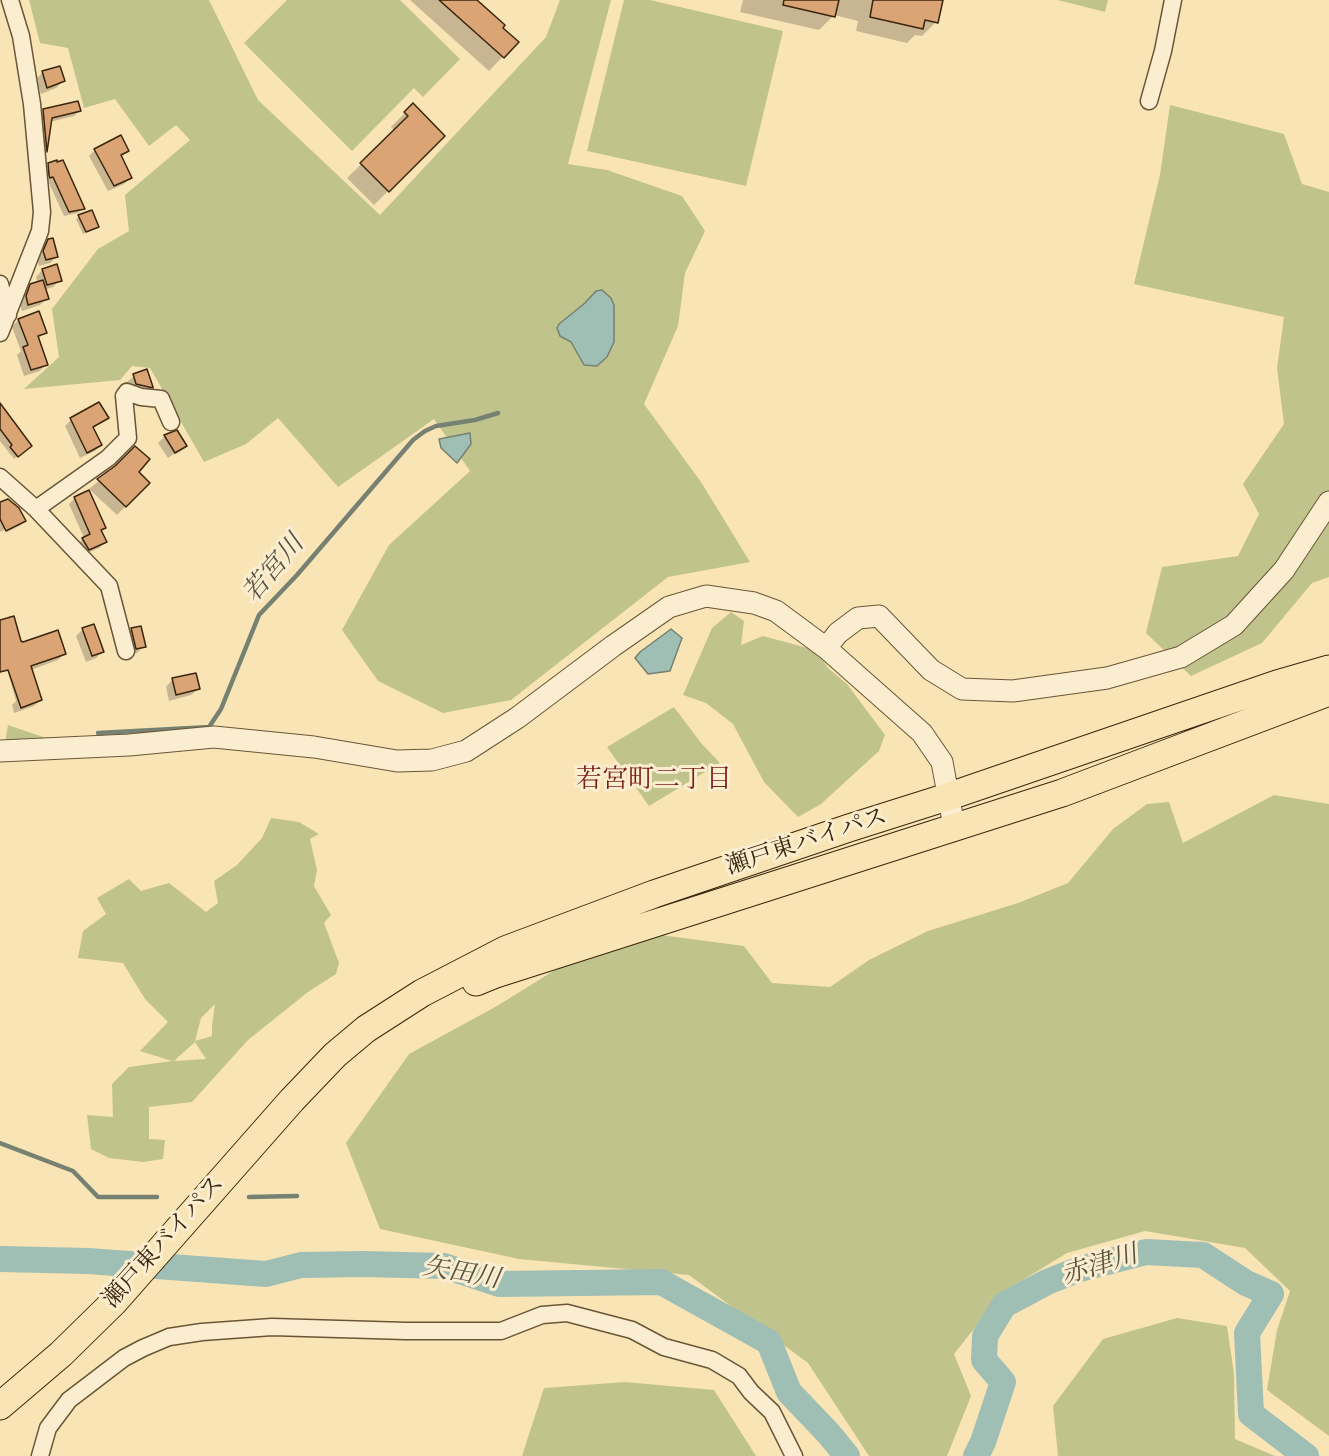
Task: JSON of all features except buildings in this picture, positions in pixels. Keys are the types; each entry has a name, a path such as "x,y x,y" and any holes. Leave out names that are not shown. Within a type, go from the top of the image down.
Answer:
{"highway":[{"name":"瀬戸東バイパス","path":"2,1402 61,1354 114,1302 334,1055 366,1029 422,993 505,950 654,894 1277,684 1329,669"},
{"name":"瀬戸東バイパス","path":"315,1077 423,1007 493,975 1062,793 1329,693"}],"street":[{"path":"0,333 40,231 42,212 32,104 21,36 10,0"},
{"path":"1149,101 1163,51 1173,0"},
{"path":"0,284 8,315"},
{"path":"36,509 108,458 128,438 124,396 128,392 141,398 160,399 171,422"},
{"path":"0,477 36,509 109,586 126,651"},
{"path":"826,648 838,633 858,618 879,616 931,670 962,689 1013,691 1107,678 1181,657 1234,625 1262,596 1284,570 1329,502"},
{"path":"0,751 129,746 214,737 314,747 397,761 432,760 466,751 517,718 613,646 669,608 706,596 754,603 776,611 826,648 922,734 942,762 954,826"},
{"path":"40,1456 48,1428 69,1400 124,1359 169,1337 272,1327 501,1331 542,1314 567,1313 632,1330 664,1347 712,1360 739,1376 751,1392 772,1412 794,1456"}],"green space":[{"path":"29,0 209,0 258,100 380,215 546,37 560,0 611,0 568,164 607,170 682,196 705,231 685,273 678,326 644,404 701,482 750,562 668,577 511,700 443,713 378,681 342,630 389,545 470,471 434,419 338,487 278,418 246,444 204,462 150,368 132,366 120,380 24,389 59,357 52,309 98,249 129,231 125,195 190,140 176,125 149,146 115,99 84,108 68,48 40,43"},
{"path":"287,0 400,0 460,59 423,97 414,88 352,151 244,43"},
{"path":"624,0 650,0 783,31 746,186 587,151"},
{"path":"1058,0 1108,0 1105,12"},
{"path":"1170,105 1284,134 1302,184 1329,192 1329,577 1312,583 1262,643 1191,676 1146,633 1162,567 1238,556 1259,514 1243,484 1284,424 1277,368 1284,317 1134,284 1160,175"},
{"path":"731,612 744,621 741,645 763,636 815,650 829,669 847,684 885,735 879,751 821,804 798,817 764,782 733,724 706,703 683,695 712,628"},
{"path":"674,707 701,743 720,763 649,806 607,747"},
{"path":"8,725 46,738 48,741 5,743"},
{"path":"1274,795 1329,804 1329,1436 1267,1390 1277,1330 1290,1291 1245,1248 1145,1231 1067,1253 1003,1292 954,1354 971,1396 947,1456 869,1456 808,1363 689,1275 519,1259 380,1229 346,1143 409,1054 497,1006 571,960 638,932 744,946 772,983 830,987 869,960 928,931 1018,903 1068,883 1113,829 1147,804 1169,802 1183,843"},
{"path":"271,818 299,822 319,834 310,839 317,870 314,886 331,915 324,923 339,963 336,974 308,992 248,1040 192,1102 149,1107 149,1139 165,1140 163,1159 143,1162 109,1158 91,1149 87,1115 113,1117 112,1084 129,1067 172,1061 140,1051 168,1022 145,999 123,963 78,958 83,931 106,914 97,898 129,879 141,891 169,883 206,912 218,903 214,881 237,865 262,838","holes":["215,1004 212,1036 195,1041 201,1018","195,1042 206,1059 175,1061 175,1060"]},
{"path":"1177,1318 1227,1326 1234,1374 1235,1439 1275,1456 1058,1456 1053,1406 1103,1339"},
{"path":"625,1382 714,1390 756,1456 522,1456 544,1388"}],"water":[{"path":"602,290 611,298 614,305 614,342 607,357 597,366 584,365 571,342 560,336 557,328 596,291"},
{"path":"470,433 471,444 457,463 441,448 439,439"},
{"path":"671,629 682,638 670,671 648,674 635,658"}],"waterway":[{"name":"若宮川","path":"98,733 209,727 221,709 259,615 297,575 413,440 436,426 475,420 498,413"},
{"path":"0,1143 73,1171 98,1197 157,1197"},
{"path":"249,1197 297,1196"},
{"name":"赤津川","path":"976,1456 1003,1382 984,1360 985,1336 1004,1305 1047,1282 1080,1269 1146,1252 1203,1255 1246,1283 1271,1294 1247,1333 1251,1414 1306,1456"},
{"name":"矢田川","path":"0,1259 88,1261 266,1274 301,1265 444,1266 499,1284 661,1282 769,1342 789,1392 847,1456"}],"district":[{"name":"若宮町二丁目","path":"654,782"}]}
